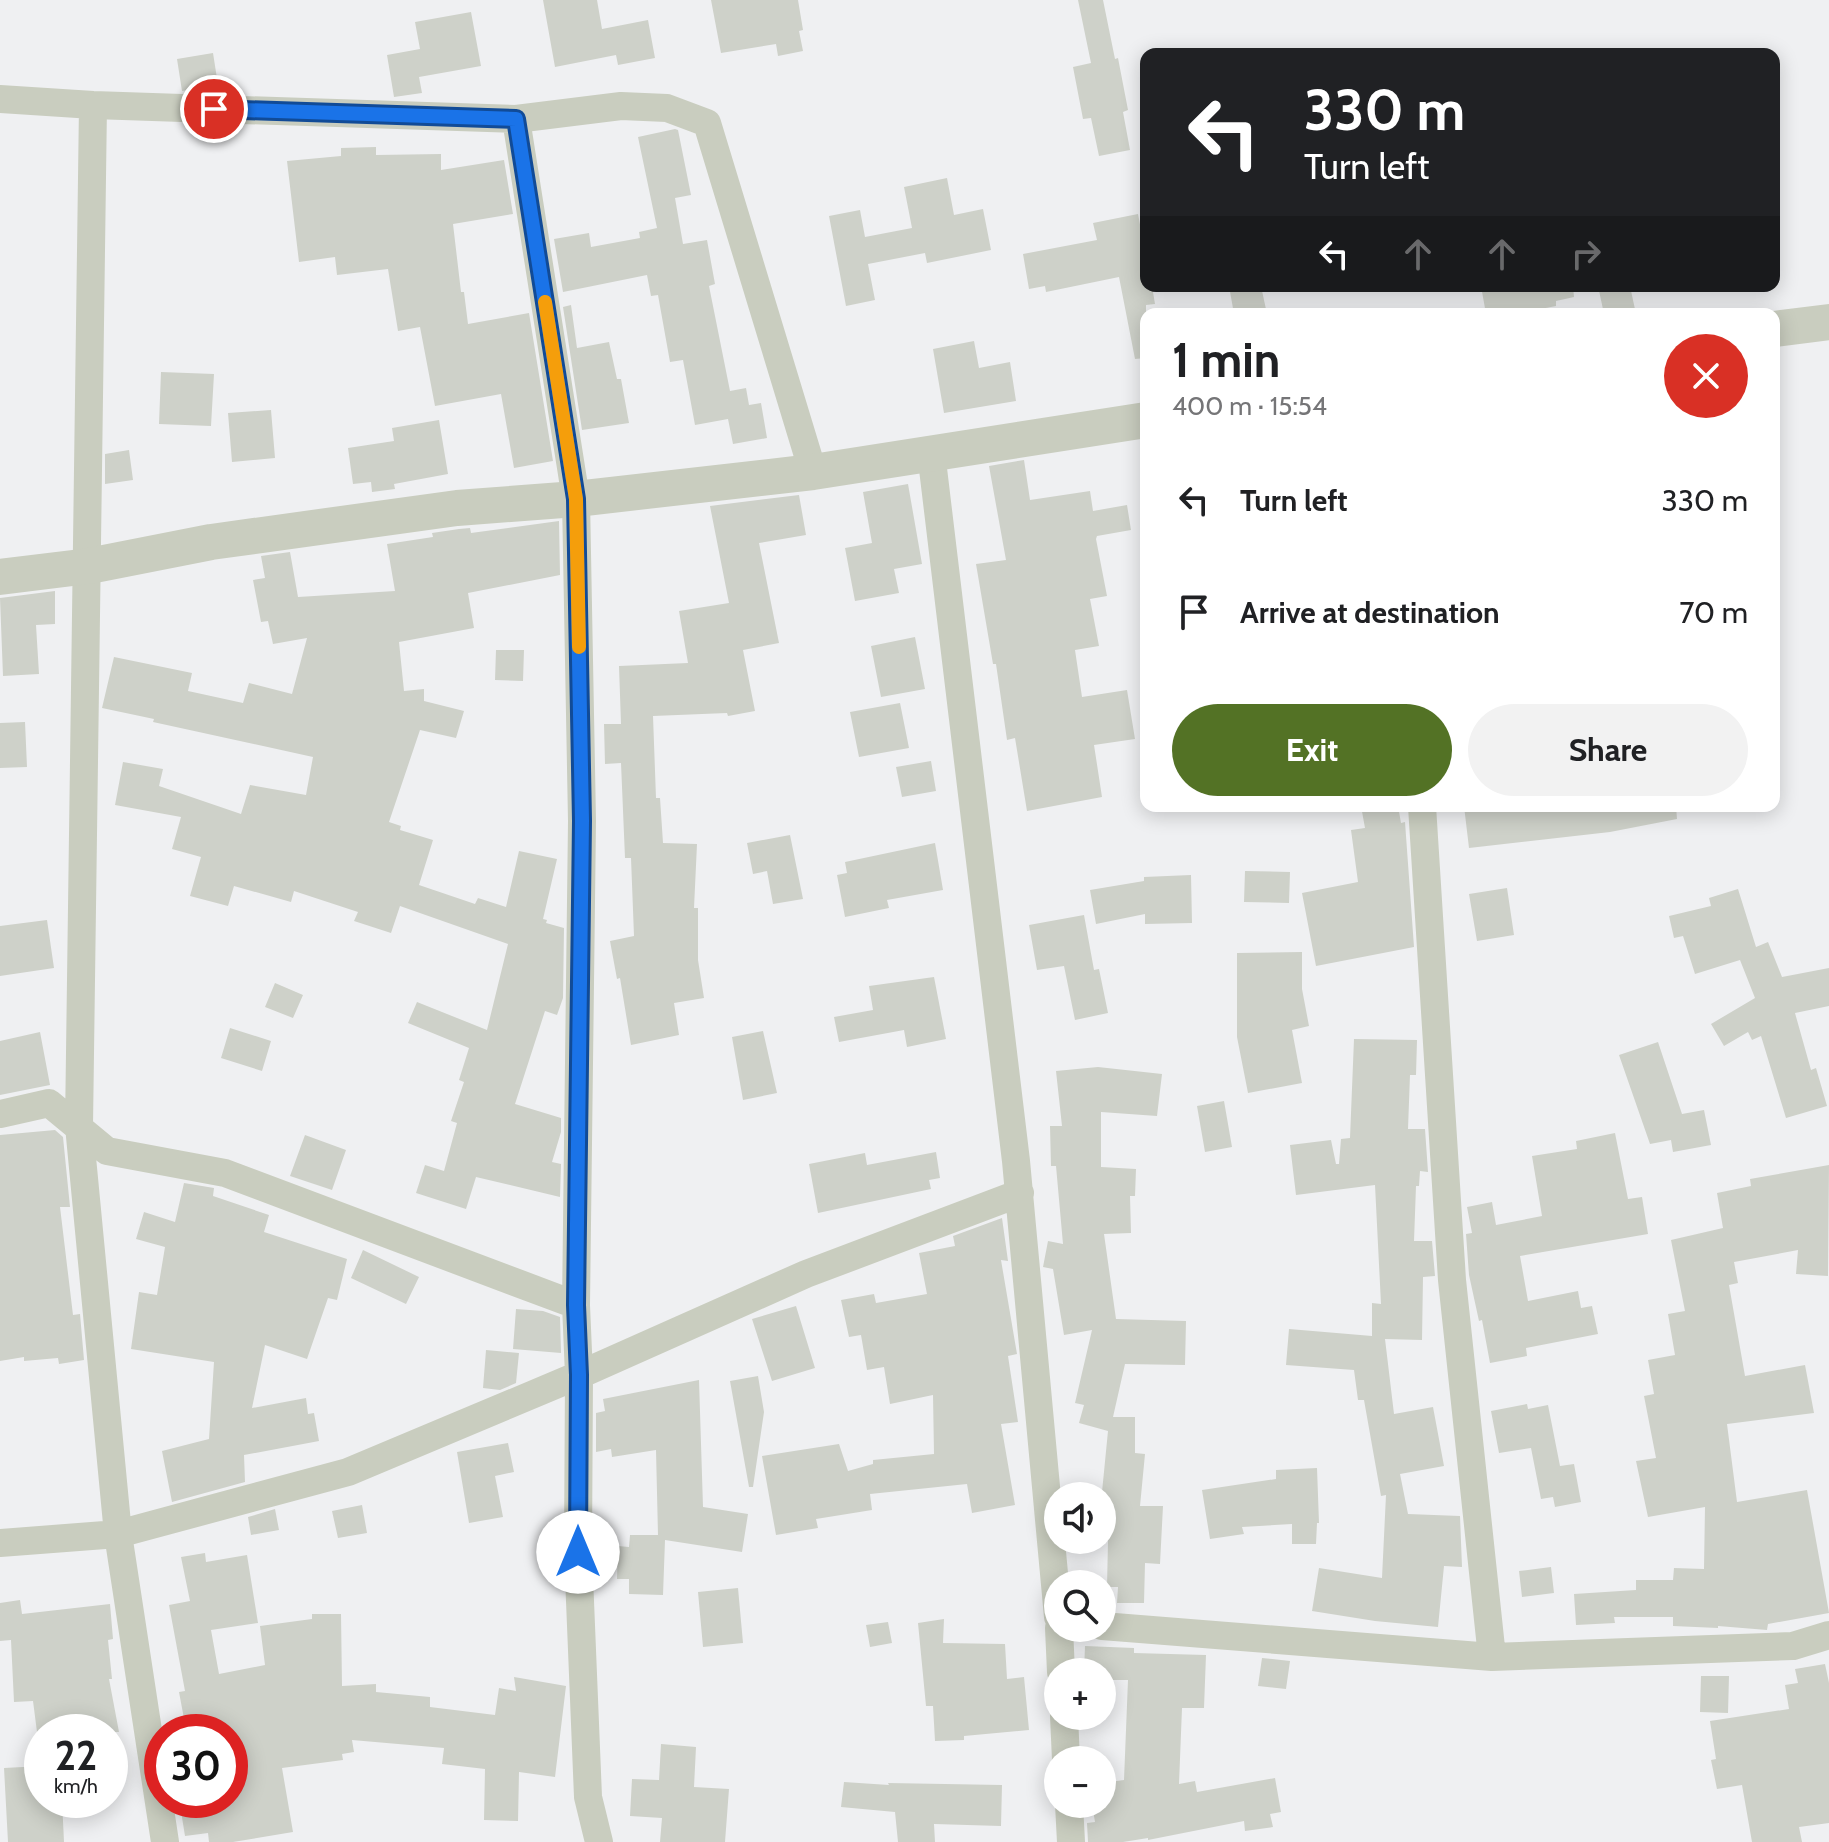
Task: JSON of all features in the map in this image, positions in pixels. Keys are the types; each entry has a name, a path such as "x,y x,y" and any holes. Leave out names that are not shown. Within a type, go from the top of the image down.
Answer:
{"street":[{"path":"0,99 516,119 621,106 667,108 707,123 813,472"},
{"path":"93,105 79,1126 118,1534 165,1842"},
{"path":"516,119 576,499 582,821 576,1305 579,1375 578,1552 588,1797 599,1842"},
{"path":"1780,328 1829,322"},
{"path":"0,577 89,566 227,539 457,508 576,499 813,472 1140,421"},
{"path":"931,452 1020,1193 1054,1570"},
{"path":"1422,812 1452,1280 1492,1657"},
{"path":"0,1114 49,1103 107,1151 225,1173 576,1305"},
{"path":"0,1543 118,1534 348,1472 579,1375 806,1274 1020,1193"},
{"path":"1116,1627 1492,1657 1793,1646 1829,1635"},
{"path":"1070,1818 1071,1842"}],"building":[{"path":"543,0 597,0 602,29 648,20 655,58 618,65 616,55 555,67"},
{"path":"711,0 798,0 803,51 778,56 776,44 721,53"},
{"path":"1078,0 1103,0 1128,110 1123,112 1130,150 1099,156 1091,118 1083,119 1073,67 1091,63"},
{"path":"471,12 481,66 419,77 422,93 394,97 387,55 420,49 415,22"},
{"path":"213,53 218,85 182,91 177,59"},
{"path":"678,130 691,195 675,198 683,244 707,240 715,284 709,286 730,391 746,388 749,405 761,403 767,438 733,444 728,419 695,425 683,360 670,362 658,295 651,296 647,275 563,292 554,239 589,233 591,247 640,238 639,232 657,228 638,137"},
{"path":"376,147 376,155 441,154 441,170 504,160 513,214 453,224 461,292 464,292 468,324 529,313 553,461 514,468 501,394 435,406 420,327 398,331 388,269 337,275 335,257 299,262 287,161 341,156 341,148"},
{"path":"947,178 954,215 983,209 991,250 927,263 925,253 868,264 875,300 846,306 829,216 860,210 865,237 912,228 904,187"},
{"path":"1138,214 1140,292 1153,292 1155,304 1140,308 1140,359 1135,359 1119,277 1046,292 1045,286 1029,289 1023,254 1097,240 1093,223"},
{"path":"1230,292 1262,292 1266,308 1233,308"},
{"path":"1482,292 1574,292 1574,297 1556,301 1556,306 1546,308 1485,308"},
{"path":"1599,292 1631,292 1635,308 1603,308"},
{"path":"571,305 577,348 609,342 617,379 621,379 629,423 582,430 563,307"},
{"path":"974,341 979,368 1010,362 1016,401 944,413 933,349"},
{"path":"161,372 214,374 211,426 159,424"},
{"path":"271,410 275,458 232,462 228,413"},
{"path":"439,420 448,474 394,484 395,489 372,492 371,482 353,484 348,448 394,441 392,428"},
{"path":"129,450 133,480 105,484 105,454"},
{"path":"1024,460 1030,500 1090,491 1093,511 1127,505 1131,530 1097,536 1096,539 1107,596 1090,599 1099,646 1075,650 1082,697 1127,690 1135,739 1094,745 1102,797 1027,811 1015,738 1007,740 976,564 1006,560 989,466"},
{"path":"908,484 922,564 894,569 899,593 855,601 845,548 872,543 863,492"},
{"path":"799,495 806,535 759,543 779,643 743,650 755,711 728,716 727,713 653,716 656,798 660,798 663,843 697,844 694,908 698,908 698,960 704,998 674,1003 679,1035 631,1045 620,978 617,979 610,941 634,936 631,858 625,858 621,763 605,764 604,724 621,724 619,666 688,663 679,611 729,603 710,506"},
{"path":"559,521 560,575 468,593 474,628 399,642 404,691 424,689 424,701 464,711 456,738 420,730 389,822 401,826 400,830 433,840 419,885 475,904 478,898 506,907 519,851 557,859 543,919 547,920 546,923 564,928 563,998 557,1015 545,1011 515,1104 561,1118 561,1132 552,1162 561,1164 560,1197 476,1177 466,1209 416,1193 425,1165 444,1171 457,1123 451,1121 464,1082 459,1080 469,1048 408,1023 417,1002 487,1030 508,944 400,906 391,933 354,921 358,912 294,891 291,902 234,886 228,906 190,896 201,857 172,849 181,817 115,805 123,762 163,769 159,786 241,814 250,785 306,795 313,757 102,708 114,657 192,673 188,691 243,703 249,683 292,694 307,638 273,644 268,621 261,622 253,580 265,578 261,556 290,552 298,597 395,591 387,544 433,537 432,533 459,529 470,528 471,533"},
{"path":"55,591 55,624 36,625 39,674 3,676 0,598"},
{"path":"915,637 925,689 881,697 871,646"},
{"path":"496,650 524,650 523,681 495,680"},
{"path":"900,703 909,748 859,757 850,712"},
{"path":"25,722 27,767 0,768 0,723"},
{"path":"931,761 936,791 902,797 896,767"},
{"path":"1362,812 1399,812 1401,823 1405,822 1414,947 1316,966 1302,893 1358,882 1351,830 1365,828"},
{"path":"1465,812 1676,812 1677,819 1610,832 1469,848"},
{"path":"790,835 803,899 773,904 767,871 753,874 747,843"},
{"path":"935,843 943,890 887,900 889,908 845,917 837,875 847,873 845,862"},
{"path":"1245,871 1290,872 1289,903 1244,902"},
{"path":"1191,875 1192,923 1145,924 1145,914 1096,924 1090,890 1144,881 1144,877"},
{"path":"1507,888 1514,935 1477,941 1469,894"},
{"path":"1738,889 1756,947 1768,942 1782,977 1829,968 1829,1006 1795,1013 1811,1070 1816,1068 1827,1106 1786,1118 1761,1036 1752,1040 1748,1032 1724,1046 1711,1024 1755,998 1740,960 1695,974 1683,936 1674,938 1669,916 1711,906 1709,898"},
{"path":"1084,915 1094,970 1099,969 1108,1013 1075,1020 1064,966 1037,970 1029,925"},
{"path":"47,920 54,968 0,976 0,926"},
{"path":"1302,952 1302,989 1309,1026 1292,1030 1302,1083 1248,1093 1237,1037 1237,953"},
{"path":"934,977 946,1039 907,1047 904,1030 839,1042 834,1017 873,1010 869,986"},
{"path":"275,983 303,995 293,1018 265,1007"},
{"path":"230,1028 271,1041 262,1071 221,1058"},
{"path":"763,1031 777,1093 743,1100 732,1037"},
{"path":"40,1032 50,1085 0,1095 0,1041"},
{"path":"1354,1039 1417,1040 1416,1075 1410,1075 1408,1129 1425,1129 1428,1172 1420,1171 1419,1186 1416,1186 1414,1241 1432,1241 1435,1276 1423,1277 1422,1340 1385,1339 1394,1414 1433,1407 1444,1466 1400,1474 1408,1514 1460,1516 1462,1567 1444,1566 1438,1627 1312,1611 1319,1568 1382,1578 1386,1495 1381,1496 1364,1400 1358,1400 1354,1370 1286,1365 1289,1329 1372,1336 1372,1303 1381,1304 1375,1185 1296,1195 1290,1145 1331,1140 1336,1164 1339,1164 1341,1139 1350,1138"},
{"path":"1658,1042 1682,1114 1704,1110 1711,1145 1673,1152 1671,1140 1650,1144 1619,1055"},
{"path":"1098,1067 1162,1074 1157,1116 1101,1112 1101,1167 1136,1169 1135,1196 1130,1196 1131,1233 1104,1234 1116,1319 1186,1321 1185,1365 1125,1364 1113,1417 1135,1417 1135,1453 1145,1454 1140,1506 1163,1506 1160,1564 1145,1563 1144,1603 1117,1603 1116,1570 1107,1570 1108,1554 1116,1554 1116,1482 1103,1482 1108,1431 1079,1423 1084,1405 1075,1403 1092,1330 1064,1335 1053,1269 1043,1267 1048,1241 1063,1244 1056,1166 1051,1166 1050,1126 1062,1126 1056,1071"},
{"path":"1224,1101 1232,1147 1205,1152 1197,1106"},
{"path":"55,1130 63,1137 70,1207 60,1207 73,1315 80,1314 84,1360 59,1364 58,1358 24,1361 24,1357 0,1361 0,1135"},
{"path":"1615,1133 1628,1199 1642,1197 1648,1234 1520,1256 1528,1301 1578,1291 1581,1308 1592,1306 1598,1334 1526,1348 1527,1356 1490,1363 1469,1275 1466,1234 1472,1233 1467,1207 1492,1202 1496,1225 1542,1216 1532,1156 1577,1149 1576,1141"},
{"path":"305,1135 346,1150 332,1190 290,1176"},
{"path":"936,1152 940,1178 929,1180 931,1189 818,1213 809,1164 865,1153 867,1165"},
{"path":"1829,1165 1828,1276 1796,1274 1798,1250 1734,1262 1738,1283 1729,1285 1745,1376 1805,1365 1814,1413 1727,1424 1737,1502 1807,1490 1829,1613 1768,1624 1767,1630 1673,1626 1673,1617 1614,1617 1615,1623 1576,1625 1574,1594 1636,1590 1636,1580 1673,1580 1674,1568 1704,1569 1705,1507 1648,1517 1636,1461 1656,1458 1644,1396 1654,1394 1648,1360 1675,1355 1668,1314 1685,1311 1671,1240 1723,1228 1717,1193 1751,1186 1750,1179"},
{"path":"184,1183 214,1188 213,1196 269,1215 264,1232 347,1259 337,1300 328,1298 307,1359 265,1345 252,1408 306,1398 308,1414 314,1413 319,1441 244,1455 245,1482 172,1502 162,1451 209,1439 214,1362 131,1349 139,1292 157,1295 165,1247 136,1239 144,1212 175,1222"},
{"path":"1002,1218 1008,1261 1001,1260 1017,1354 1008,1356 1018,1422 1001,1424 1015,1505 972,1513 967,1484 870,1494 872,1510 816,1519 818,1528 776,1535 762,1456 839,1444 848,1471 873,1464 873,1460 934,1454 933,1395 890,1404 884,1367 867,1370 861,1335 849,1337 841,1300 874,1294 876,1303 927,1294 919,1253 955,1246 953,1236"},
{"path":"363,1250 419,1277 406,1304 351,1278"},
{"path":"796,1306 815,1368 772,1381 752,1319"},
{"path":"516,1309 543,1311 560,1317 561,1353 513,1349"},
{"path":"486,1350 519,1353 516,1383 500,1390 483,1388"},
{"path":"758,1376 764,1412 753,1487 749,1487 730,1381"},
{"path":"699,1380 703,1507 748,1514 742,1552 665,1540 663,1595 629,1594 629,1579 617,1579 618,1546 629,1547 630,1535 658,1535 656,1450 612,1457 611,1449 596,1452 596,1413 605,1411 603,1399"},
{"path":"1527,1404 1528,1409 1548,1405 1560,1466 1574,1464 1581,1502 1555,1507 1553,1497 1541,1499 1531,1448 1499,1453 1491,1411"},
{"path":"508,1443 514,1472 495,1476 503,1517 469,1523 457,1452"},
{"path":"1317,1468 1319,1523 1316,1544 1292,1544 1292,1524 1242,1527 1244,1534 1210,1539 1202,1490 1276,1479 1276,1470"},
{"path":"362,1505 367,1533 338,1538 332,1511"},
{"path":"275,1509 279,1530 251,1535 248,1517"},
{"path":"205,1553 206,1562 247,1555 258,1623 211,1630 219,1674 265,1665 260,1626 312,1619 312,1614 341,1614 342,1686 376,1684 376,1692 430,1697 430,1707 495,1715 499,1688 516,1691 514,1677 566,1686 555,1777 519,1772 518,1821 484,1820 485,1769 442,1764 444,1748 352,1740 354,1752 342,1754 343,1760 282,1768 293,1832 233,1842 209,1842 208,1833 185,1836 182,1818 248,1818 248,1714 183,1714 179,1692 185,1691 169,1605 190,1601 181,1557"},
{"path":"1551,1567 1554,1593 1522,1597 1519,1571"},
{"path":"738,1588 743,1643 703,1647 698,1592"},
{"path":"20,1600 22,1614 110,1604 113,1639 108,1640 112,1679 109,1679 116,1714 35,1714 33,1701 14,1702 11,1640 0,1641 0,1603"},
{"path":"944,1619 943,1643 1005,1644 1007,1679 1024,1677 1029,1730 935,1741 933,1706 926,1706 918,1623"},
{"path":"888,1622 892,1643 870,1647 866,1625"},
{"path":"1085,1646 1134,1648 1134,1653 1206,1655 1204,1708 1182,1708 1179,1784 1195,1781 1197,1792 1275,1778 1281,1812 1270,1814 1273,1827 1245,1831 1244,1821 1148,1840 1088,1842 1087,1823 1095,1822 1094,1818 1116,1818 1116,1781 1124,1780 1128,1680 1116,1680 1116,1658 1085,1658"},
{"path":"1262,1658 1290,1661 1286,1689 1258,1686"},
{"path":"1825,1664 1829,1683 1829,1823 1799,1827 1802,1842 1752,1842 1742,1785 1717,1789 1711,1760 1716,1759 1710,1721 1789,1709 1785,1685 1798,1683 1795,1669"},
{"path":"1701,1676 1729,1676 1728,1713 1700,1712"},
{"path":"661,1744 696,1747 694,1787 729,1789 725,1842 660,1842 662,1818 630,1816 632,1779 659,1780"},
{"path":"24,1767 24,1818 63,1818 64,1842 8,1842 4,1768"},
{"path":"844,1782 1002,1785 1001,1826 934,1824 935,1842 898,1842 895,1812 841,1807"}],"slow traffic":[{"path":"545,302 576,499 579,647"}],"route":[{"path":"214,109 516,119 576,499 582,821 576,1305 579,1375 578,1552"}]}
